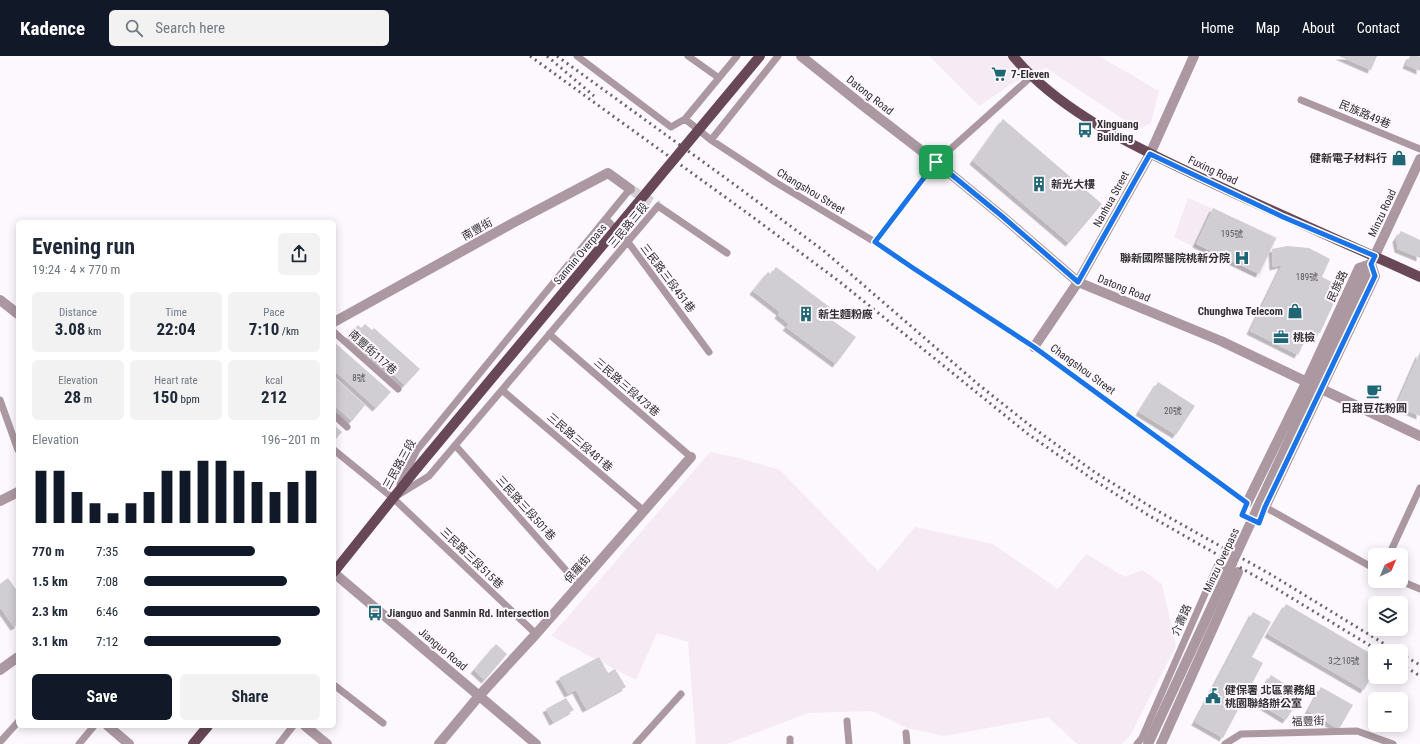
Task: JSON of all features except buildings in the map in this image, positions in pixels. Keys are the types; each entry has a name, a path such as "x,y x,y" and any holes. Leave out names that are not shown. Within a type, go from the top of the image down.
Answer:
{"main road":[{"name":"Sanmin Overpass","path":"336,570 418,467 760,56"},
{"name":"Fuxing Road","path":"1013,56 1032,76 1054,95 1089,120 1150,154 1373,260 1420,277"},
{"path":"193,744 206,728"}],"street":[{"name":"Datong Road","path":"801,56 936,162 1003,217 1078,282 1221,341 1420,436"},
{"name":"Nanhua Street","path":"1034,347 1078,282 1150,154 1194,56"},
{"name":"Minzu Road","path":"1355,298 1420,159"},
{"name":"南豐街","path":"336,321 511,224 608,173 630,189"},
{"name":"民族路","path":"1247,503 1307,381 1359,268 1373,260"},
{"path":"1265,507 1375,276 1373,260"},
{"name":"Minzu Overpass","path":"1148,744 1355,298"},
{"path":"0,300 16,312"},
{"name":"保羅街","path":"439,744 479,696 536,634 691,457"},
{"path":"0,501 16,493"},
{"name":"介壽路","path":"1161,744 1238,572"},
{"name":"Jianguo Road","path":"336,575 536,744"},
{"path":"0,670 16,658"},
{"path":"110,728 129,744"},
{"path":"307,728 327,744"}],"lane":[{"path":"577,56 671,127 685,119 737,56"},
{"path":"688,56 719,78"},
{"path":"685,119 711,140 778,56"},
{"path":"875,242 936,162 1032,76"},
{"name":"民族路49巷","path":"1301,100 1420,149"},
{"name":"Changshou Street","path":"711,140 775,182 875,242 1034,347 1247,503"},
{"name":"三民路三段","path":"393,498 417,450 630,189"},
{"name":"三民路三段","path":"393,498 429,476 658,206 727,254"},
{"name":"三民路三段451巷","path":"606,219 628,242 710,352"},
{"name":"南豐街117巷","path":"336,334 398,389"},
{"name":"三民路三段473巷","path":"550,334 691,457"},
{"name":"三民路三段481巷","path":"502,390 644,511"},
{"path":"0,400 16,444"},
{"path":"336,417 347,427"},
{"name":"三民路三段501巷","path":"455,445 580,584"},
{"name":"三民路三段515巷","path":"336,452 393,498 536,634"},
{"path":"1392,548 1420,488"},
{"path":"1247,503 1242,515 1259,523 1265,507 1368,565"},
{"name":"介壽路","path":"1137,744 1142,738 1218,564 1238,572"},
{"path":"1408,584 1420,589"},
{"path":"336,687 383,723"},
{"path":"636,744 682,694"},
{"path":"1160,697 1170,705 1175,712"},
{"path":"848,720 849,744"},
{"path":"0,742 16,724"},
{"path":"79,744 92,728"},
{"path":"279,744 291,728"},
{"name":"福豐街","path":"1225,744 1241,734 1357,731 1393,744"},
{"path":"906,733 907,744"}],"shaded area":[{"path":"929,56 1099,56 1159,91 1151,123 1138,129 1046,68 1013,83 979,106"},
{"name":"聯新國際醫院桃新分院","path":"1188,198 1278,237 1259,279 1174,237"},
{"path":"710,452 739,458 780,470 878,571 915,527 993,544 1058,589 1086,554 1125,577 1142,570 1162,584 1176,646 1130,736 1122,744 1077,744 1048,717 944,736 907,728 872,711 808,713 727,744 696,744 688,642 657,633 636,680 551,636"}],"tunnel":[{"path":"630,189 658,206"}],"railway":[{"path":"530,56 840,282 1028,434 1091,478 1148,515 1262,580 1368,644"},
{"path":"547,56 594,96"},
{"path":"557,56 824,251 979,385 1032,427 1096,473 1156,510 1270,574 1385,644"},
{"path":"1408,658 1420,665"},
{"path":"1408,668 1420,676"}],"place":[{"name":"7-Eleven","path":"999,74"},
{"name":"Xinguang Building","path":"1085,130"},
{"name":"健新電子材料行","path":"1399,158"},
{"name":"新光大樓","path":"1039,184"},
{"name":"聯新國際醫院桃新分院","path":"1242,258"},
{"name":"Chunghwa Telecom","path":"1295,311"},
{"name":"新生麵粉廠","path":"806,314"},
{"name":"桃檢","path":"1281,337"},
{"name":"日甜豆花粉圓","path":"1374,391"},
{"name":"Jianguo and Sanmin Rd. Intersection","path":"375,613"},
{"name":"健保署 北區業務組 桃園聯絡辦公室","path":"1213,696"}],"route":[{"path":"1150,154 1283,217 1375,256 1371,264 1375,276 1265,507 1259,523 1242,515 1247,503 1034,347 875,242 936,162 1003,217 1078,282 1150,154"}]}
